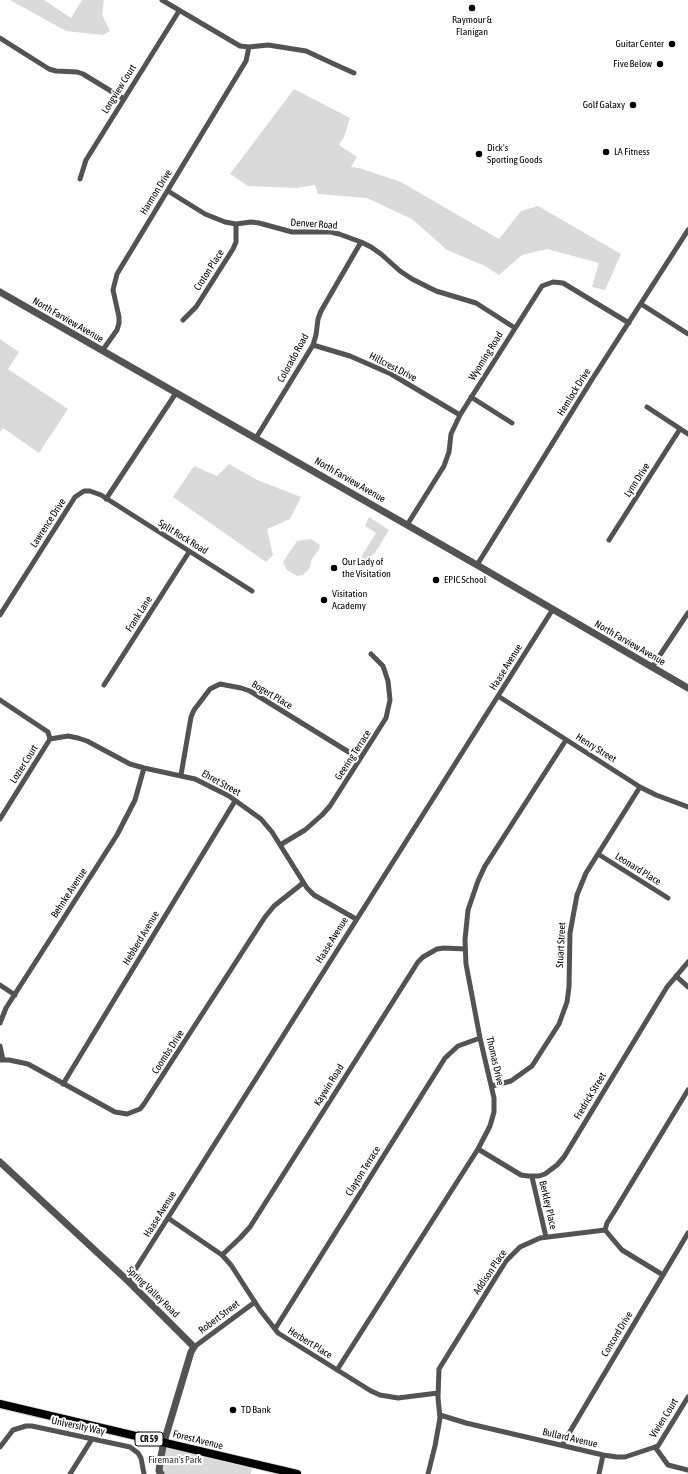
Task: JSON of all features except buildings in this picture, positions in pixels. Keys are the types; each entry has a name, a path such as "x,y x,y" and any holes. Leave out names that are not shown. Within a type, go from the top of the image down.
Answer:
{"main road":[{"name":"Forest Avenue","path":"0,1404 298,1474"}],"street":[{"path":"162,0 240,46 249,47 268,45 306,51 354,72"},
{"name":"Longview Court","path":"80,179 86,160 179,10"},
{"path":"0,38 49,69 83,74 124,99"},
{"name":"Harmon Drive","path":"102,351 117,330 119,323 113,290 117,274 246,61 249,47"},
{"name":"Denver Road","path":"168,190 205,214 225,222 236,224 251,222 259,223 292,232 331,232 361,242 372,247 412,280 436,291 476,303 515,328"},
{"name":"Croton Place","path":"183,320 196,307 233,249 236,242 236,224"},
{"name":"Hemlock Drive","path":"477,565 688,231"},
{"name":"Colorado Road","path":"256,438 313,345 321,311 361,242"},
{"name":"Wyoming Road","path":"407,525 444,466 449,452 451,434 460,415 539,290 547,283 553,282 563,284 629,323"},
{"name":"North Farview Avenue","path":"0,292 477,565 688,688"},
{"path":"641,304 688,334"},
{"name":"Hillcrest Drive","path":"313,345 350,356 392,374 460,415"},
{"path":"106,499 176,392"},
{"path":"471,397 512,423"},
{"path":"647,407 688,434"},
{"name":"Lynn Drive","path":"609,540 680,429"},
{"name":"Lawrence Drive","path":"0,615 75,497 84,491 90,491 106,499"},
{"name":"Split Rock Road","path":"106,499 252,591"},
{"name":"Frank Lane","path":"104,685 189,552"},
{"name":"Haase Avenue","path":"128,1281 553,609"},
{"path":"652,668 688,613"},
{"name":"Geering Terrace","path":"280,845 304,830 330,806 382,726 387,714 390,700 390,690 383,666 371,654"},
{"name":"Bogert Place","path":"181,775 191,717 194,710 210,689 220,684 250,691 360,759"},
{"name":"Henry Street","path":"498,696 640,787 656,795 688,807"},
{"path":"0,700 48,732 50,739"},
{"name":"Ehret Street","path":"50,739 68,736 78,738 118,758 144,768 181,775 206,784 236,801 261,819 272,832 303,883 314,895 356,919"},
{"name":"Lozier Court","path":"0,819 50,739"},
{"name":"Thomas Drive","path":"337,1370 478,1149 490,1126 494,1112 494,1098 467,975 465,949 468,910 480,876 489,860 566,740"},
{"name":"Behnke Avenue","path":"0,1023 15,995 117,835 134,800 144,768"},
{"name":"Stuart Street","path":"492,1086 518,1078 532,1066 559,1024 569,987 569,952 572,916 577,895 586,872 640,787"},
{"name":"Hebberd Avenue","path":"63,1084 236,801"},
{"name":"Leonard Place","path":"598,854 668,898"},
{"name":"Coombs Drive","path":"2,1060 19,1061 28,1064 114,1112 127,1114 140,1109 264,916 303,883"},
{"name":"Kaywin Road","path":"222,1255 250,1227 418,962 426,954 436,949 465,949"},
{"name":"Fredrick Street","path":"532,1177 545,1174 564,1157 676,976 688,962"},
{"path":"676,976 688,987"},
{"path":"0,986 15,995"},
{"name":"Clayton Terrace","path":"275,1329 445,1058 458,1046 480,1038"},
{"path":"0,1046 2,1060"},
{"path":"663,1275 622,1250 605,1230 607,1223 688,1090"},
{"path":"478,1149 521,1174 532,1177"},
{"name":"Spring Valley Road","path":"0,1162 128,1281 194,1347"},
{"name":"Berkley Place","path":"532,1177 546,1237"},
{"name":"Herbert Place","path":"168,1218 222,1255 231,1265 255,1302 278,1333 372,1391 388,1397 398,1398 438,1393"},
{"name":"Addison Place","path":"428,1474 435,1446 440,1415 438,1393 439,1369 506,1261 520,1247 530,1242 546,1237 605,1230"},
{"name":"Concord Drive","path":"562,1445 688,1233"},
{"name":"Robert Street","path":"194,1347 255,1302"},
{"path":"161,1474 159,1471 164,1442 191,1352 194,1347"},
{"name":"Vivien Court","path":"655,1447 658,1446 688,1397"},
{"name":"Bullard Avenue","path":"440,1415 603,1455 625,1457 655,1447"},
{"name":"University Way","path":"0,1448 13,1430 26,1426 32,1426 130,1447 134,1449 141,1458 144,1474"},
{"path":"70,1474 92,1438"},
{"path":"655,1447 668,1465 688,1470"},
{"path":"599,1474 603,1455"}],"green space":[{"path":"10,0 44,0 71,18 82,0 104,0 102,15 110,31 103,35 66,31"},
{"path":"294,89 350,118 344,137 339,145 357,157 351,167 359,168 401,182 499,239 521,211 538,206 621,254 605,290 592,287 599,263 547,249 522,255 499,275 485,266 447,250 412,219 367,198 318,194 315,185 296,188 248,186 230,174"},
{"path":"0,339 19,352 8,369 68,409 39,453 3,428 0,432"},
{"path":"229,464 257,480 301,497 290,519 267,529 273,555 266,562 173,497 194,466 217,476"},
{"path":"369,517 389,530 375,553 369,558 365,559 361,557 376,533 365,526"},
{"path":"311,539 320,545 319,549 312,559 309,569 303,575 297,576 287,570 283,562 297,541"},
{"name":"Fireman's Park","path":"164,1442 253,1463 251,1474 161,1474"}],"place":[{"name":"Raymour & Flanigan","path":"472,8"},
{"name":"Guitar Center","path":"672,44"},
{"name":"Five Below","path":"660,64"},
{"name":"Golf Galaxy","path":"633,105"},
{"name":"LA Fitness","path":"606,152"},
{"name":"Dick's Sporting Goods","path":"479,154"},
{"name":"Our Lady of the Visitation","path":"334,568"},
{"name":"EPIC School","path":"436,580"},
{"name":"Visitation Academy","path":"324,600"},
{"name":"TD Bank","path":"233,1410"}]}
